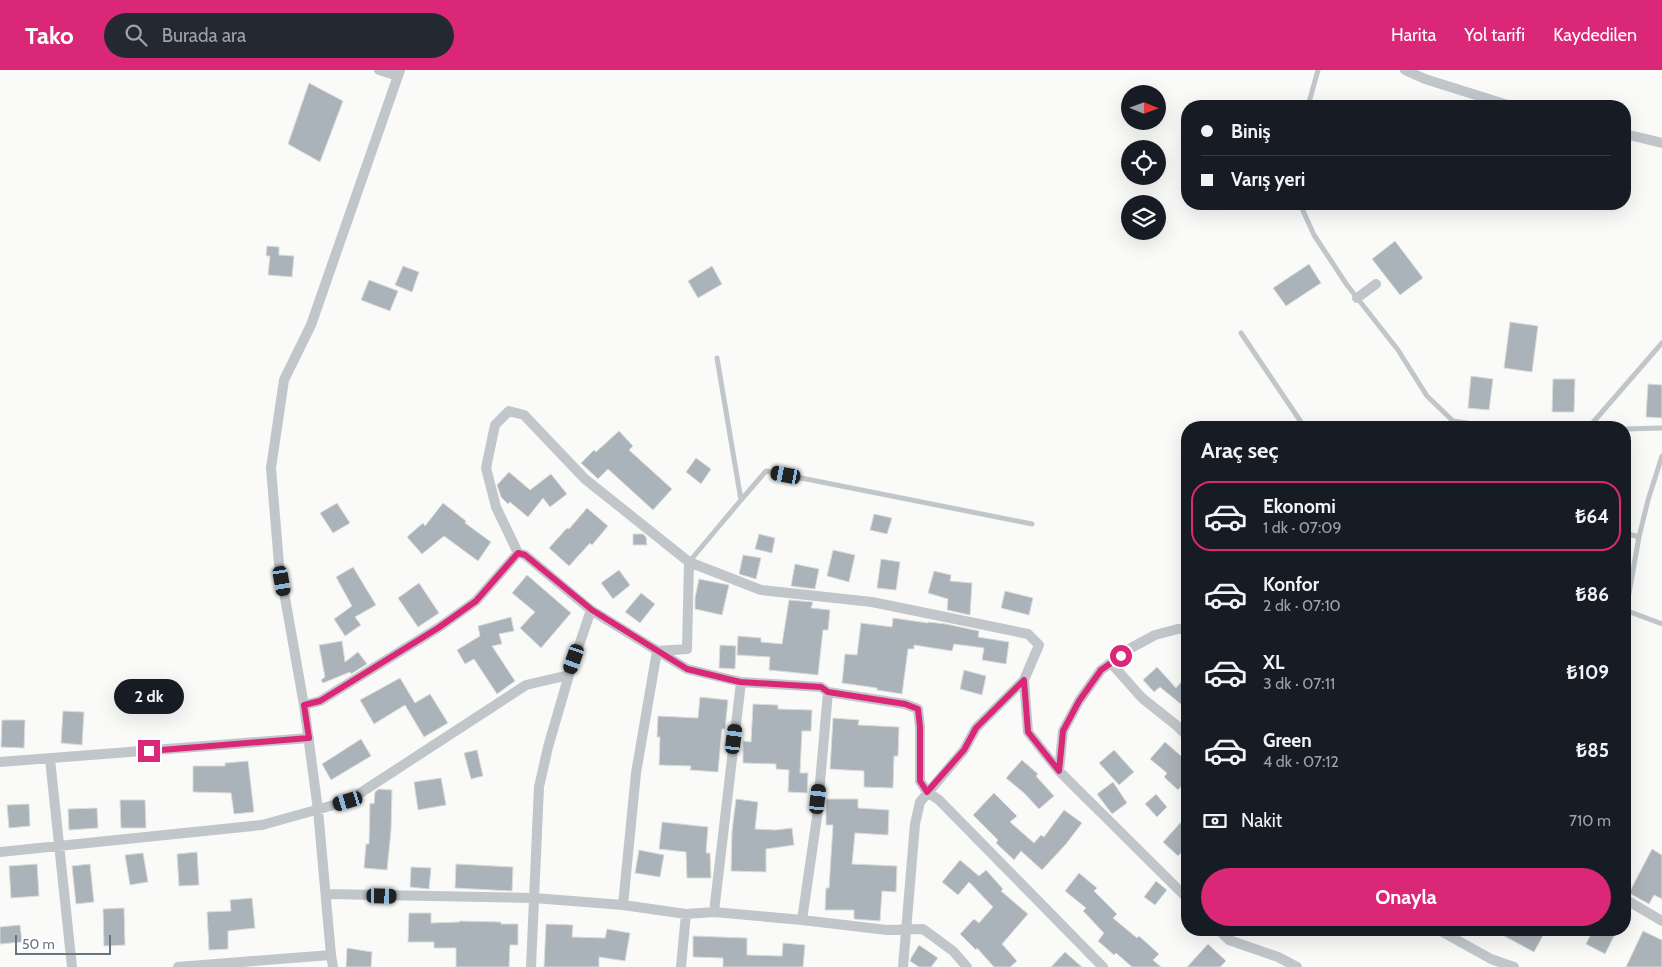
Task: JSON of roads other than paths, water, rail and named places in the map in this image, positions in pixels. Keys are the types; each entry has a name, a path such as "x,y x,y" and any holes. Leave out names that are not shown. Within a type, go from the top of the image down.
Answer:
{"street":[{"path":"333,967 318,810 304,705 279,564 271,468 284,380 311,325 399,73 379,70"},
{"path":"1405,70 1426,79 1492,100"},
{"path":"1631,135 1662,143"},
{"path":"1357,298 1376,284"},
{"path":"903,967 915,824 920,802 927,792 964,750 976,728 1024,680 1039,645 1028,634 872,602 761,590 689,562 585,478 524,415 509,411 495,425 486,468 496,507 518,553 525,555 592,610 687,669 740,682 821,687 828,692 905,704 918,709 920,781 927,792 939,800 1103,967"},
{"path":"304,705 320,701 438,628 476,601 518,553"},
{"path":"657,651 686,649 689,562"},
{"path":"531,967 539,787 548,746 568,675 592,610"},
{"path":"1059,771 1063,731 1079,701 1101,670 1131,648 1156,634 1181,629"},
{"path":"623,905 636,773 657,651"},
{"path":"1111,663 1142,698 1181,730"},
{"path":"0,852 262,825 348,801 526,685 568,675"},
{"path":"1024,680 1028,732 1059,771 1181,892"},
{"path":"714,912 740,682"},
{"path":"802,920 817,817 828,692"},
{"path":"0,762 309,738"},
{"path":"50,759 72,967"},
{"path":"326,894 534,898 623,905 686,914 714,912 887,930 923,929 953,951 967,967"},
{"path":"1631,903 1662,921"},
{"path":"681,967 686,914"},
{"path":"1225,936 1229,940 1278,957 1297,967"},
{"path":"1450,936 1492,959 1514,967"},
{"path":"178,967 331,955"}],"lane":[{"path":"1310,100 1318,70"},
{"path":"1303,210 1314,235 1357,298 1398,350 1427,396 1453,421"},
{"path":"1241,333 1300,421"},
{"path":"1593,421 1662,343"},
{"path":"717,358 740,500"},
{"path":"1631,429 1662,428"},
{"path":"1631,579 1648,500 1662,456"},
{"path":"689,562 740,500 766,472 1032,524"},
{"path":"1631,535 1639,537"},
{"path":"1631,612 1662,624"}]}
